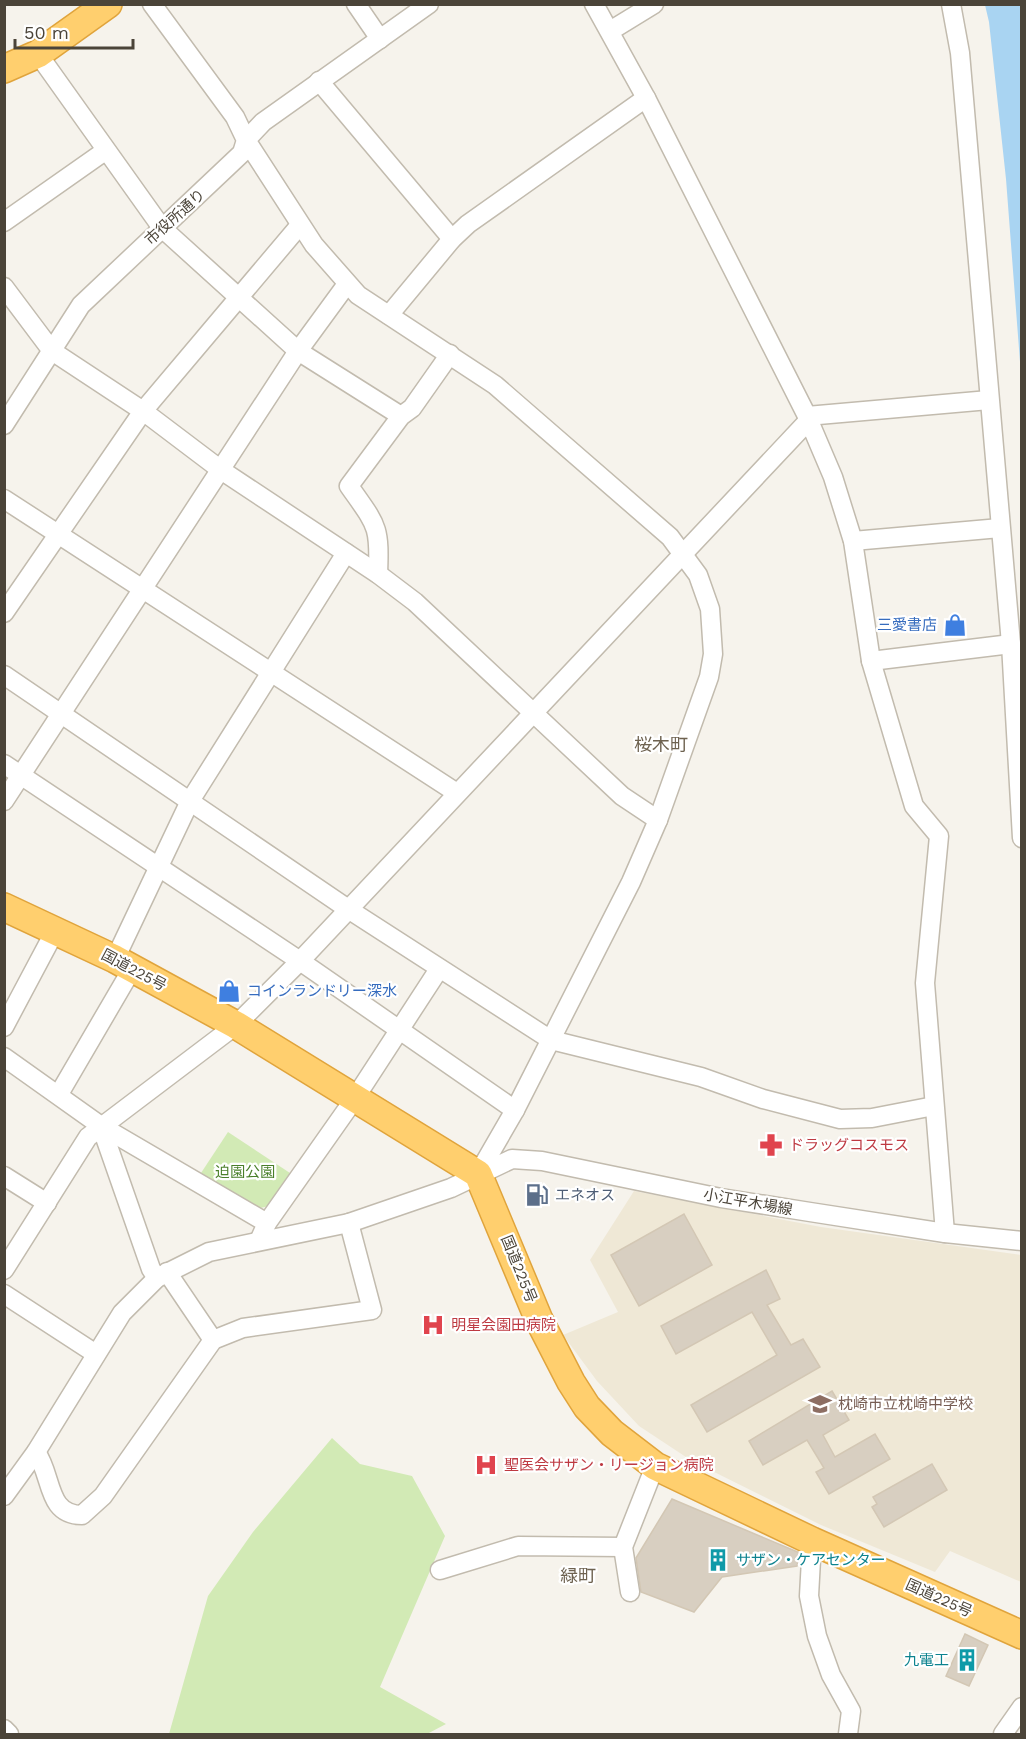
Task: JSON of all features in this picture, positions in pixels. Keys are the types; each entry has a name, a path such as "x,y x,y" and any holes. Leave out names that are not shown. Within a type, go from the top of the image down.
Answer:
{"highway":[{"path":"4,69 38,54 108,4"},
{"name":"国道225号","path":"4,907 124,964 236,1025 478,1174 539,1320 571,1382 587,1407 612,1433 655,1466 812,1541 1022,1635"}],"street":[{"path":"152,4 234,117 300,225 346,284 358,295 495,385 670,537 698,575 710,609 713,654 709,677 658,820 631,882 551,1040 515,1110 478,1174"},
{"path":"356,4 380,39"},
{"name":"市役所通り","path":"5,421 81,305 97,287 234,163 242,153 246,140 258,126 429,4"},
{"path":"594,4 646,98 808,418 833,477 853,541 871,661 914,806 939,836 926,983 945,1233"},
{"path":"610,31 654,4"},
{"path":"951,4 960,53 1011,644 1022,838"},
{"path":"38,54 105,152 162,228 298,351 401,416"},
{"path":"319,81 452,239"},
{"path":"389,315 452,239 468,224 646,98"},
{"path":"4,222 105,152"},
{"path":"4,613 143,411 300,225"},
{"path":"4,801 298,351 346,284"},
{"path":"4,287 52,351 143,411 221,470 378,574 415,602 622,796 658,820"},
{"path":"378,574 379,539 376,524 349,486 401,416 412,408 450,354"},
{"path":"4,1270 88,1137 236,1025 300,961 684,554 808,418 989,400"},
{"path":"4,499 268,673 457,793"},
{"path":"853,541 1000,528"},
{"path":"59,1094 124,964 159,868 190,801 268,673 346,554"},
{"path":"871,661 1011,644"},
{"path":"4,675 348,909 551,1040 701,1077 763,1099 840,1119 872,1118 934,1106"},
{"path":"4,764 300,961 515,1110"},
{"path":"4,1027 55,931"},
{"path":"259,1241 267,1223 355,1098 439,969"},
{"path":"4,1057 101,1126 267,1223"},
{"path":"101,1126 151,1269 162,1275 213,1340"},
{"name":"小江平木場線","path":"4,1496 36,1452 122,1313 162,1275 209,1252 259,1241 286,1238 349,1223 451,1188 512,1159 542,1161 721,1198 945,1233 1022,1241"},
{"path":"4,1176 47,1203"},
{"path":"36,1452 43,1462 57,1505 70,1515 82,1515 92,1509 213,1340 243,1328 372,1310 349,1223"},
{"path":"4,1294 96,1354"},
{"path":"630,1592 623,1547 655,1466"},
{"path":"812,1541 809,1596 817,1636 828,1665 851,1712 848,1734"},
{"path":"440,1570 518,1546 623,1547"},
{"path":"1003,1734 1022,1707"},
{"path":"4,1729 9,1734"}],"shaded area":[{"name":"枕崎市立枕崎中学校","path":"634,1191 821,1227 1021,1255 1021,1582 950,1551 935,1572 821,1525 692,1461 639,1426 597,1381 563,1335 618,1312 590,1260"}],"green space":[{"name":"迫園公園","path":"228,1132 290,1173 269,1206 256,1209 201,1173"},
{"path":"332,1438 360,1464 412,1476 445,1536 380,1687 446,1724 427,1734 169,1734 208,1596 253,1532"}],"water":[{"path":"985,5 1021,5 1021,375 1006,179 989,22"}],"building":[{"path":"684,1214 712,1265 639,1306 611,1255"},
{"path":"766,1270 780,1299 767,1305 791,1345 803,1339 820,1367 707,1432 691,1405 777,1355 752,1312 676,1354 661,1326"},
{"path":"832,1391 849,1420 823,1435 835,1457 875,1434 890,1459 829,1494 816,1472 824,1468 807,1440 763,1465 749,1441"},
{"path":"932,1464 947,1490 884,1527 872,1507 877,1504 873,1497"},
{"name":"サザン・ケアセンター","path":"672,1499 800,1553 797,1566 722,1577 694,1612 641,1592 636,1558"},
{"name":"九電工","path":"965,1634 988,1645 969,1686 946,1676"}],"place":[{"name":"三愛書店","path":"955,625"},
{"name":"コインランドリー深水","path":"229,991"},
{"name":"ドラッグコスモス","path":"771,1145"},
{"name":"エネオス","path":"537,1195"},
{"name":"明星会園田病院","path":"433,1325"},
{"name":"枕崎市立枕崎中学校","path":"820,1404"},
{"name":"聖医会サザン・リージョン病院","path":"486,1465"},
{"name":"サザン・ケアセンター","path":"718,1560"},
{"name":"九電工","path":"967,1660"}],"district":[{"name":"桜木町","path":"661,744"},
{"name":"緑町","path":"578,1575"}]}
